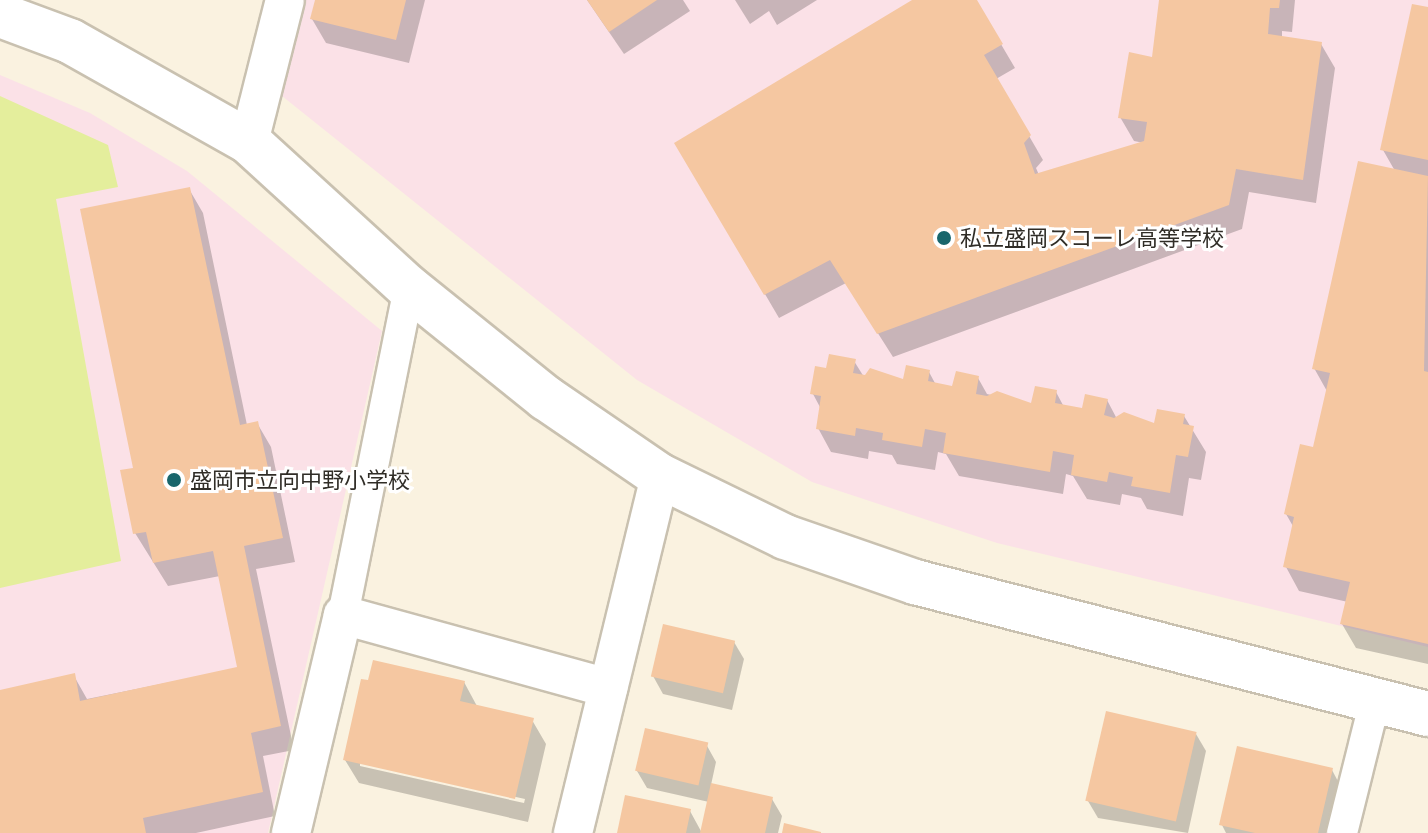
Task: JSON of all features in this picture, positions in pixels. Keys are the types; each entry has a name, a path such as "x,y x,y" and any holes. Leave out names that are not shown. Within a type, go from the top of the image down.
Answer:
{"street":[{"path":"249,142 285,0"},
{"path":"0,15 70,41 249,142 409,288 546,398 660,476 785,537 915,582 1428,714"},
{"path":"291,833 343,615 409,288"},
{"path":"573,833 660,476"},
{"path":"343,615 608,688"},
{"path":"1342,833 1375,701"}],"shaded area":[{"name":"私立盛岡スコーレ高等学校","path":"305,0 1428,0 1428,647 997,543 812,482 637,380 282,96"},
{"name":"盛岡市立向中野小学校","path":"0,75 90,113 187,171 382,331 268,833 0,833"}],"green space":[{"path":"0,96 108,145 118,187 56,199 121,561 0,588"}],"building":[{"path":"315,0 406,0 396,40 310,19"},
{"path":"587,0 657,0 609,32"},
{"path":"912,0 977,0 1003,44 984,55 1031,135 1024,143 1035,174 1144,141 1147,122 1118,118 1129,52 1152,57 1159,0 1280,0 1279,8 1270,8 1268,34 1322,42 1303,180 1236,169 1229,205 877,334 830,260 764,295 674,143"},
{"path":"1412,4 1428,7 1428,160 1380,150"},
{"path":"1358,161 1428,176 1424,371 1428,372 1428,644 1340,624 1350,582 1283,567 1294,517 1284,514 1300,444 1313,447 1330,373 1312,369"},
{"path":"190,187 240,425 258,421 283,538 244,546 281,726 251,733 263,792 143,818 146,833 0,833 0,690 75,673 80,701 237,667 213,551 153,563 146,532 133,534 120,470 133,468 80,209"},
{"path":"829,354 856,359 853,373 865,375 870,368 903,379 906,365 930,370 928,381 952,386 956,371 979,376 976,394 987,396 997,391 1031,403 1035,386 1057,390 1055,403 1082,408 1085,394 1108,399 1104,415 1114,418 1124,412 1154,423 1157,409 1185,414 1183,424 1194,426 1188,457 1176,455 1170,493 1131,486 1133,477 1109,472 1107,482 1071,475 1074,455 1053,451 1050,472 943,453 946,433 925,429 922,447 882,440 883,433 856,428 855,436 816,429 821,396 810,394 815,366 826,368"},
{"path":"663,624 735,641 723,693 651,677"},
{"path":"373,660 465,681 460,701 534,718 515,799 343,760 361,679 368,680"},
{"path":"1106,711 1197,732 1176,822 1085,801"},
{"path":"645,728 708,743 698,785 635,771"},
{"path":"1237,746 1333,768 1318,833 1255,833 1219,825"},
{"path":"711,783 773,797 765,833 700,833"},
{"path":"625,795 691,809 686,833 617,833"},
{"path":"784,823 821,832 821,833 782,833"}],"place":[{"name":"私立盛岡スコーレ高等学校","path":"944,238"},
{"name":"盛岡市立向中野小学校","path":"174,480"}]}
